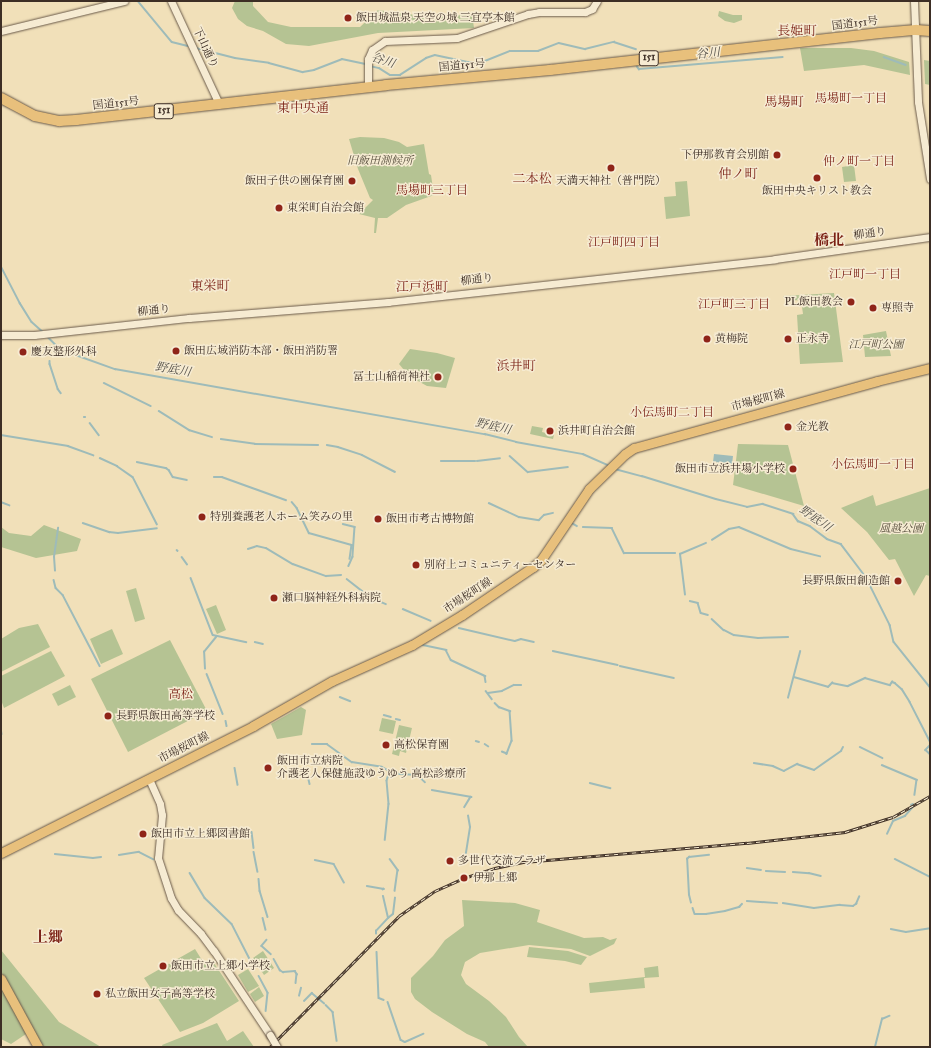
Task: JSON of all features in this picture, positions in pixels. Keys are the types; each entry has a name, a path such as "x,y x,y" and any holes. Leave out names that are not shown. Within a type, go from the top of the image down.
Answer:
{"highway":[{"name":"国道151号","path":"1,98 35,116 59,121 98,119 219,104 916,30 930,31"}],"main road":[{"name":"市場桜町線","path":"1,853 253,726 332,682 412,645 480,603 541,560 581,500 599,479 625,454 634,448 710,426 930,368"},
{"path":"1,979 38,1047"}],"street":[{"path":"1,31 124,1"},
{"name":"下山通り","path":"171,1 219,104"},
{"path":"368,88 368,61 372,50 385,41 457,38 528,14 539,12 585,12 592,9 597,1"},
{"path":"914,1 918,102 930,179"},
{"name":"柳通り","path":"1,335 34,335 189,318 411,299 775,259 930,237"},
{"path":"150,779 160,804 162,815 158,858 171,898 178,910 201,934 214,951 270,1034 277,1047"}],"green space":[{"path":"235,1 253,1 253,6 268,22 291,27 360,27 378,10 431,17 472,14 474,28 378,33 309,46 286,44 263,31 247,26 238,19 232,8"},
{"path":"719,11 733,15 742,15 742,20 734,23 725,21 718,16"},
{"path":"800,48 851,48 874,51 909,62 910,75 864,65 804,71"},
{"path":"924,60 930,61 930,85 925,84"},
{"name":"旧飯田測候所","path":"360,137 384,138 399,142 407,147 424,144 429,174 431,175 434,195 406,205 387,218 378,218 376,233 374,233 375,218 359,214 373,200 370,198 358,169 349,139"},
{"path":"854,165 856,181 844,182 842,167"},
{"path":"687,181 690,216 666,219 664,197 676,196 675,182"},
{"path":"834,293 843,362 800,364 797,315 803,314 801,300 786,301 783,296"},
{"name":"江戸町公園","path":"886,331 891,356 865,357 863,335"},
{"path":"410,349 437,353 455,358 446,388 427,386 409,376 399,364"},
{"path":"532,426 543,428 542,432 554,435 553,439 530,434"},
{"path":"738,444 788,445 804,506 733,485"},
{"name":"風越公園","path":"930,488 930,576 926,575 914,596 895,559 889,560 867,532 841,508 873,495 876,506"},
{"path":"44,525 81,539 77,551 36,558 1,547 1,527 9,533 31,536"},
{"path":"136,588 145,619 135,622 126,591"},
{"path":"216,605 226,630 217,634 206,609"},
{"path":"38,624 50,647 1,672 1,639 19,628"},
{"path":"112,629 123,654 101,664 90,639"},
{"path":"170,640 207,711 128,752 91,679"},
{"path":"51,651 65,676 4,708 1,700 1,676"},
{"path":"70,685 76,697 58,706 52,694"},
{"path":"301,707 306,710 302,735 277,739 271,724"},
{"path":"382,718 396,721 393,734 379,731"},
{"path":"399,725 412,728 406,753 400,751 399,756 392,754"},
{"path":"462,900 515,903 540,910 537,922 584,938 603,937 610,940 617,938 614,944 590,956 571,949 529,945 480,953 465,962 461,975 466,984 489,1001 506,1017 519,1037 528,1047 489,1047 485,1042 467,1034 432,1012 415,999 411,992 411,978 433,956 445,940 464,926"},
{"path":"529,947 568,951 587,957 581,965 565,961 527,957"},
{"path":"195,949 205,965 212,960 239,1001 203,1023 180,1032 144,978"},
{"path":"1,950 59,1022 101,1047 44,1047 32,1030 11,1044 1,1039"},
{"path":"263,951 274,968 264,975 253,958"},
{"path":"658,966 659,977 644,978 645,988 590,993 589,983 645,977 644,968"},
{"path":"248,969 259,986 248,992 238,975"},
{"path":"259,987 264,996 255,1002 250,994"},
{"path":"217,1023 227,1041 243,1031 254,1047 163,1047 162,1045"}],"water":[{"path":"714,454 733,456 732,464 713,462"}],"waterway":[{"name":"谷川","path":"138,1 172,42 188,46"},
{"name":"谷川","path":"370,66 379,68 390,75 400,75 426,58 435,55 467,62 480,63 510,51 538,51 559,43 585,49 614,42 636,49"},
{"name":"谷川","path":"196,48 235,58 269,63 303,72 314,70 342,59 366,64"},
{"name":"谷川","path":"637,66 639,69 782,57"},
{"name":"谷川","path":"884,57 906,65"},
{"name":"野底川","path":"1,266 20,303 32,322 43,332"},
{"name":"野底川","path":"47,336 56,345 73,354 115,369 485,434 516,442 583,454 608,465"},
{"path":"50,361 58,389 61,393"},
{"path":"104,383 151,406"},
{"path":"159,411 189,430 212,437"},
{"path":"90,423 99,435"},
{"path":"1,435 68,446 93,455"},
{"path":"221,439 255,444 318,445"},
{"path":"327,445 362,455 395,472"},
{"path":"510,456 528,472 568,467"},
{"path":"100,458 117,466 133,477 157,524"},
{"path":"477,461 500,458"},
{"path":"441,461 475,461"},
{"path":"137,462 166,468 173,477 187,480"},
{"name":"野底川","path":"615,469 747,507 763,504 793,514 798,521 810,526 827,539 841,544 866,577 890,625 894,642 930,687"},
{"path":"214,477 222,477 286,500"},
{"path":"1,502 9,505"},
{"path":"292,502 297,508 309,533 352,545 350,559"},
{"path":"489,503 519,517 539,520 544,515 553,513"},
{"path":"570,522 577,526"},
{"path":"83,523 109,532 118,533 157,528"},
{"path":"343,524 355,527 353,557 349,566"},
{"path":"583,527 612,528 624,553 675,553"},
{"path":"712,540 729,529 739,527 791,549 820,556"},
{"path":"55,571 54,557 58,528"},
{"path":"685,595 680,554 706,543"},
{"path":"248,549 257,546 266,548 293,564 326,576 341,575"},
{"path":"182,557 187,564"},
{"path":"191,578 213,635 246,642"},
{"path":"347,579 371,598 386,604"},
{"path":"54,580 56,588 63,595 100,666"},
{"path":"690,601 698,603 701,613 708,615"},
{"path":"403,609 431,621"},
{"path":"712,619 724,630 734,635 758,638 788,637"},
{"path":"459,628 515,641 521,639 534,642"},
{"path":"205,669 204,652 216,637"},
{"path":"255,642 263,644"},
{"path":"423,645 446,650 451,660 485,676 486,682"},
{"path":"553,651 618,665"},
{"path":"788,698 800,652"},
{"path":"620,666 674,678"},
{"path":"207,674 223,714"},
{"path":"794,677 828,687 832,683 848,686 865,678 890,685 892,682 895,683 902,689 910,702 930,741"},
{"path":"488,693 502,691 514,685 521,685"},
{"path":"486,691 492,699"},
{"path":"340,697 350,701"},
{"path":"495,703 499,707 510,711 512,741 507,754 502,752"},
{"path":"384,715 391,717"},
{"path":"396,719 400,720"},
{"path":"226,721 227,726"},
{"path":"1,728 2,734"},
{"path":"312,744 327,744 352,762 382,767 390,771 387,781 389,804 385,840"},
{"path":"930,746 926,750 930,754"},
{"path":"754,763 773,766 784,771 797,764 814,770 841,751 843,747"},
{"path":"860,747 883,758"},
{"path":"882,765 917,780 915,795"},
{"path":"235,768 238,785"},
{"path":"390,771 400,774 418,775 425,782"},
{"path":"309,780 310,784"},
{"path":"590,783 610,788"},
{"path":"432,790 471,797 465,807"},
{"path":"887,834 893,821 905,816 912,808"},
{"path":"465,859 470,827 468,816"},
{"path":"252,832 254,848"},
{"path":"119,855 139,852 153,859"},
{"path":"254,852 258,872"},
{"path":"55,854 93,858 101,857"},
{"path":"691,903 689,895 687,859 689,857 709,855"},
{"path":"390,859 398,870 395,891"},
{"path":"895,859 929,876"},
{"path":"315,860 334,864 344,882"},
{"path":"747,868 761,870"},
{"path":"766,871 785,872"},
{"path":"793,872 809,873 821,876"},
{"path":"190,873 205,898 232,924 252,963"},
{"path":"259,879 260,891 268,917"},
{"path":"367,886 384,889 383,890"},
{"path":"376,934 376,931 388,918 383,897"},
{"path":"783,903 814,908 840,905 853,906 856,904 859,897"},
{"path":"388,918 393,914 395,898"},
{"path":"747,901 777,903"},
{"path":"693,908 695,914 706,914 725,911 739,907 742,904"},
{"path":"263,918 266,930"},
{"path":"891,929 906,932 930,928"},
{"path":"267,940 262,946 271,954"},
{"path":"377,952 379,998 384,1000"},
{"path":"274,959 280,970 283,972 295,971 297,974 296,983"},
{"path":"259,976 268,993 266,1011"},
{"path":"299,996 301,988"},
{"path":"304,1001 312,993 324,1003"},
{"path":"388,1002 401,1040 405,1042 423,1034"},
{"path":"326,1005 333,1012 337,1041"},
{"path":"875,1047 882,1019 889,1016"}],"railway":[{"path":"270,1047 399,916 435,891 464,878 495,868 524,862 747,843 845,832 893,817 930,796"}],"place":[{"name":"飯田城温泉 天空の城 三宜亭本館","path":"348,18"},
{"name":"下伊那教育会別館","path":"777,155"},
{"name":"天満天神社（普門院）","path":"611,168"},
{"name":"飯田中央キリスト教会","path":"817,178"},
{"name":"飯田子供の園保育園","path":"352,181"},
{"name":"東栄町自治会館","path":"279,208"},
{"name":"PL飯田教会","path":"851,302"},
{"name":"専照寺","path":"873,308"},
{"name":"黄梅院","path":"707,339"},
{"name":"正永寺","path":"788,339"},
{"name":"飯田広域消防本部・飯田消防署","path":"176,351"},
{"name":"慶友整形外科","path":"23,352"},
{"name":"冨士山稲荷神社","path":"438,377"},
{"name":"金光教","path":"788,427"},
{"name":"浜井町自治会館","path":"550,431"},
{"name":"飯田市立浜井場小学校","path":"793,469"},
{"name":"特別養護老人ホーム笑みの里","path":"202,517"},
{"name":"飯田市考古博物館","path":"378,519"},
{"name":"別府上コミュニティーセンター","path":"416,565"},
{"name":"長野県飯田創造館","path":"898,581"},
{"name":"瀬口脳神経外科病院","path":"274,598"},
{"name":"長野県飯田高等学校","path":"108,716"},
{"name":"高松保育園","path":"386,745"},
{"name":"飯田市立病院 介護老人保健施設ゆうゆう 高松診療所","path":"268,768"},
{"name":"飯田市立上郷図書館","path":"143,834"},
{"name":"多世代交流プラザ","path":"450,861"},
{"name":"伊那上郷","path":"464,878"},
{"name":"飯田市立上郷小学校","path":"163,966"},
{"name":"私立飯田女子高等学校","path":"97,994"}],"district":[{"name":"長姫町","path":"797,31"},
{"name":"馬場町一丁目","path":"851,99"},
{"name":"馬場町","path":"784,102"},
{"name":"東中央通","path":"303,108"},
{"name":"仲ノ町一丁目","path":"859,162"},
{"name":"仲ノ町","path":"738,174"},
{"name":"二本松","path":"532,179"},
{"name":"馬場町三丁目","path":"432,191"},
{"name":"橋北","path":"829,241"},
{"name":"江戸町四丁目","path":"624,243"},
{"name":"江戸町一丁目","path":"865,275"},
{"name":"東栄町","path":"210,286"},
{"name":"江戸浜町","path":"422,287"},
{"name":"江戸町三丁目","path":"734,305"},
{"name":"浜井町","path":"516,366"},
{"name":"小伝馬町二丁目","path":"672,413"},
{"name":"小伝馬町一丁目","path":"873,465"},
{"name":"高松","path":"181,695"},
{"name":"上郷","path":"48,938"}]}
